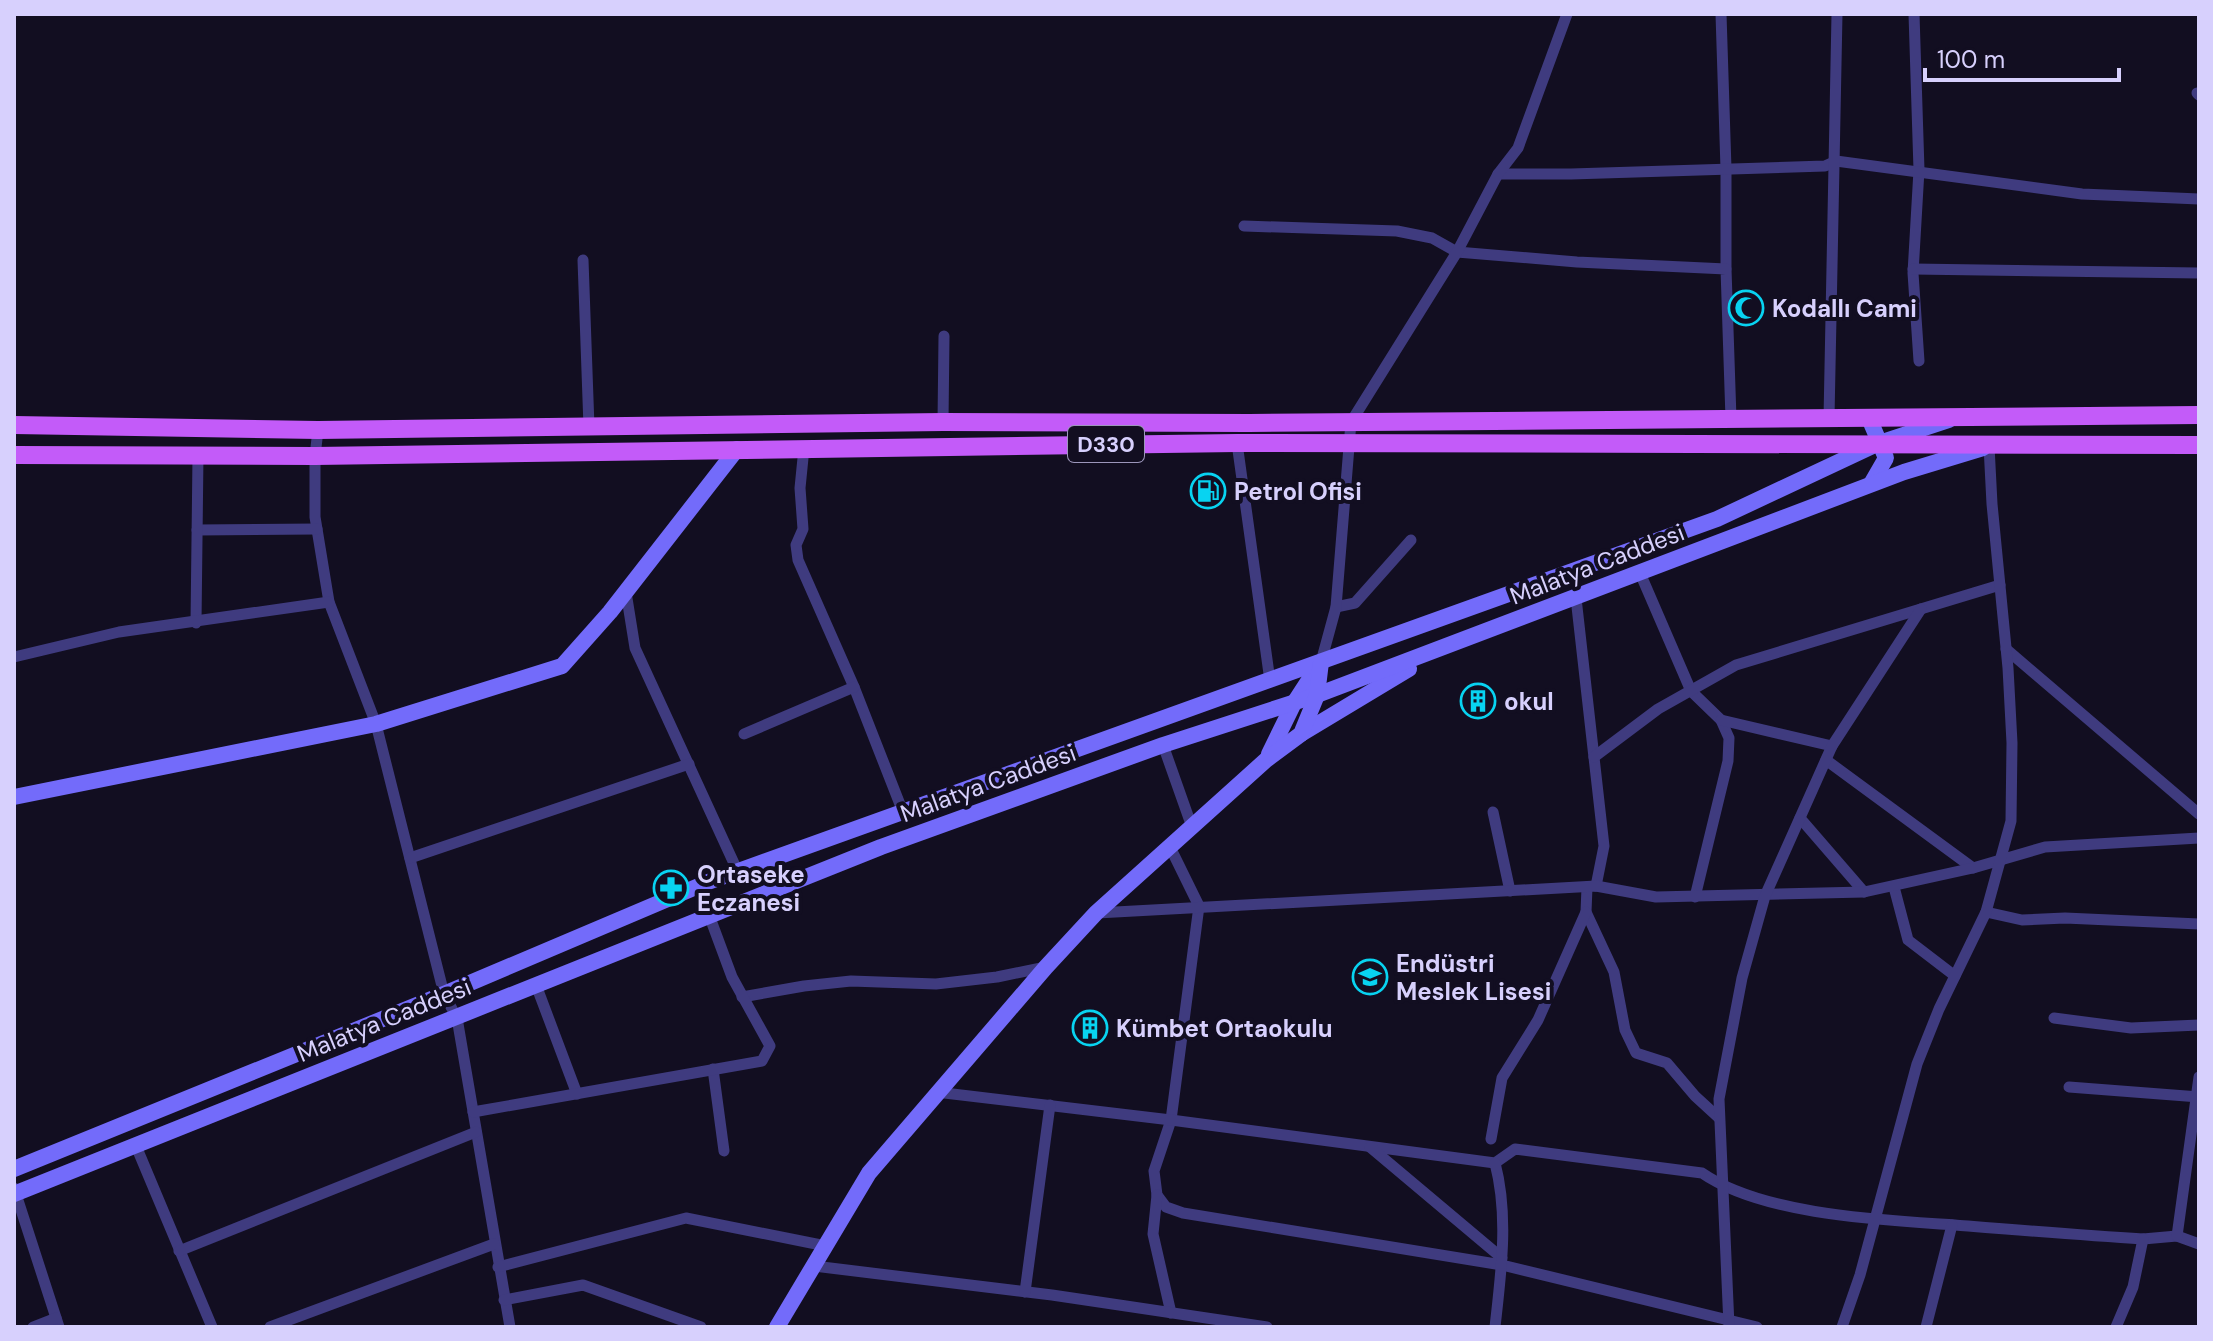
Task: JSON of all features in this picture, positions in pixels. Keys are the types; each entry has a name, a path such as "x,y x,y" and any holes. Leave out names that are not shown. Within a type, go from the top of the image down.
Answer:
{"main road":[{"name":"D330","path":"14,425 318,430 943,422 2199,415"},
{"name":"D330","path":"14,455 315,456 1237,443 2199,445"}],"street":[{"path":"1301,734 1317,695 1321,662 1336,607 1351,422 1457,252 1498,174 1518,148 1567,14"},
{"path":"1721,14 1731,419"},
{"path":"1829,418 1837,14"},
{"path":"1914,14 1919,170 1913,269 1919,361"},
{"path":"1498,174 1825,166 1836,161 2082,194 2199,199"},
{"path":"1244,226 1397,231 1432,238 1457,252 1577,262 1726,269"},
{"path":"583,260 589,427"},
{"path":"1913,269 2199,273"},
{"path":"943,422 944,336"},
{"path":"14,1169 738,872 1717,519 1879,443 1958,417"},
{"path":"1869,418 1886,458 1871,484"},
{"path":"318,430 315,456 317,529 329,602 376,724 444,994 457,1018 510,1327"},
{"path":"1237,443 1270,681"},
{"path":"1842,1327 1917,1064 1986,912 2011,821 2012,743 1989,446"},
{"name":"Malatya Caddesi","path":"14,1191 136,1146 881,847 1163,745 1317,695 1871,484 1989,446"},
{"path":"804,448 800,488 803,529 796,545 798,560 854,687 903,812"},
{"path":"14,797 376,724 562,666 626,592 737,449"},
{"path":"196,623 198,455"},
{"path":"197,530 317,529"},
{"path":"1336,607 1355,603 1411,540"},
{"path":"1640,573 1691,691 1721,720 1729,738 1728,761 1695,897"},
{"path":"1594,757 1658,709 1736,665 2000,585"},
{"path":"626,592 635,648 738,872"},
{"path":"1491,1139 1502,1078 1538,1020 1586,912 1604,846 1576,598"},
{"path":"14,657 119,632 329,602"},
{"path":"1729,1324 1719,1099 1742,978 1765,896 1832,746 1907,626 1921,609"},
{"path":"777,1327 869,1173 936,1092 1096,913 1266,760 1360,696 1456,643"},
{"path":"2006,649 2199,814"},
{"path":"1266,760 1294,703 1321,662"},
{"path":"744,734 854,687"},
{"path":"1721,720 1832,746"},
{"path":"1163,745 1192,827"},
{"path":"1826,760 1973,868"},
{"path":"410,858 689,764"},
{"path":"1493,812 1510,891"},
{"path":"1800,818 1864,892"},
{"path":"1096,913 1592,887 1656,897 1864,892 1973,868 2045,847 2199,838"},
{"path":"1170,847 1199,906 1171,1120 1154,1171 1157,1195 1153,1234 1171,1313"},
{"path":"1894,887 1908,940 1955,976"},
{"path":"1586,912 1614,972 1625,1030 1636,1053 1667,1063 1719,1118"},
{"path":"1986,912 2022,920 2065,918 2199,924"},
{"path":"473,1112 762,1061 770,1046 742,997 709,915"},
{"path":"742,997 851,981 936,984 1046,967"},
{"path":"536,985 577,1094"},
{"path":"2054,1018 2131,1028 2199,1025"},
{"path":"713,1069 724,1151"},
{"path":"2177,1236 2199,1077"},
{"path":"2069,1087 2198,1097"},
{"path":"936,1092 1495,1163 1515,1149 1702,1173 1721,1186 1761,1200 1874,1220 2143,1239 2177,1236 2199,1244"},
{"path":"1025,1292 1050,1105"},
{"path":"179,1251 476,1132"},
{"path":"136,1146 212,1327"},
{"path":"1369,1147 1502,1262"},
{"path":"1495,1163 1502,1190 1502,1262 1495,1327"},
{"path":"14,1191 58,1323 33,1327"},
{"path":"1157,1195 1166,1207 1183,1213 1502,1262 1729,1324 1757,1327"},
{"path":"498,1267 686,1218 826,1246"},
{"path":"1926,1327 1952,1225"},
{"path":"2116,1327 2133,1287 2143,1239"},
{"path":"270,1327 494,1244"},
{"path":"814,1266 1267,1327"},
{"path":"504,1300 583,1285 701,1327"}],"place":[{"name":"Kodallı Cami","path":"1746,308"},
{"name":"Petrol Ofisi","path":"1208,491"},
{"name":"okul","path":"1478,701"},
{"name":"Ortaseke Eczanesi","path":"671,888"},
{"name":"Endüstri Meslek Lisesi","path":"1370,977"},
{"name":"Kümbet Ortaokulu","path":"1090,1028"}]}
